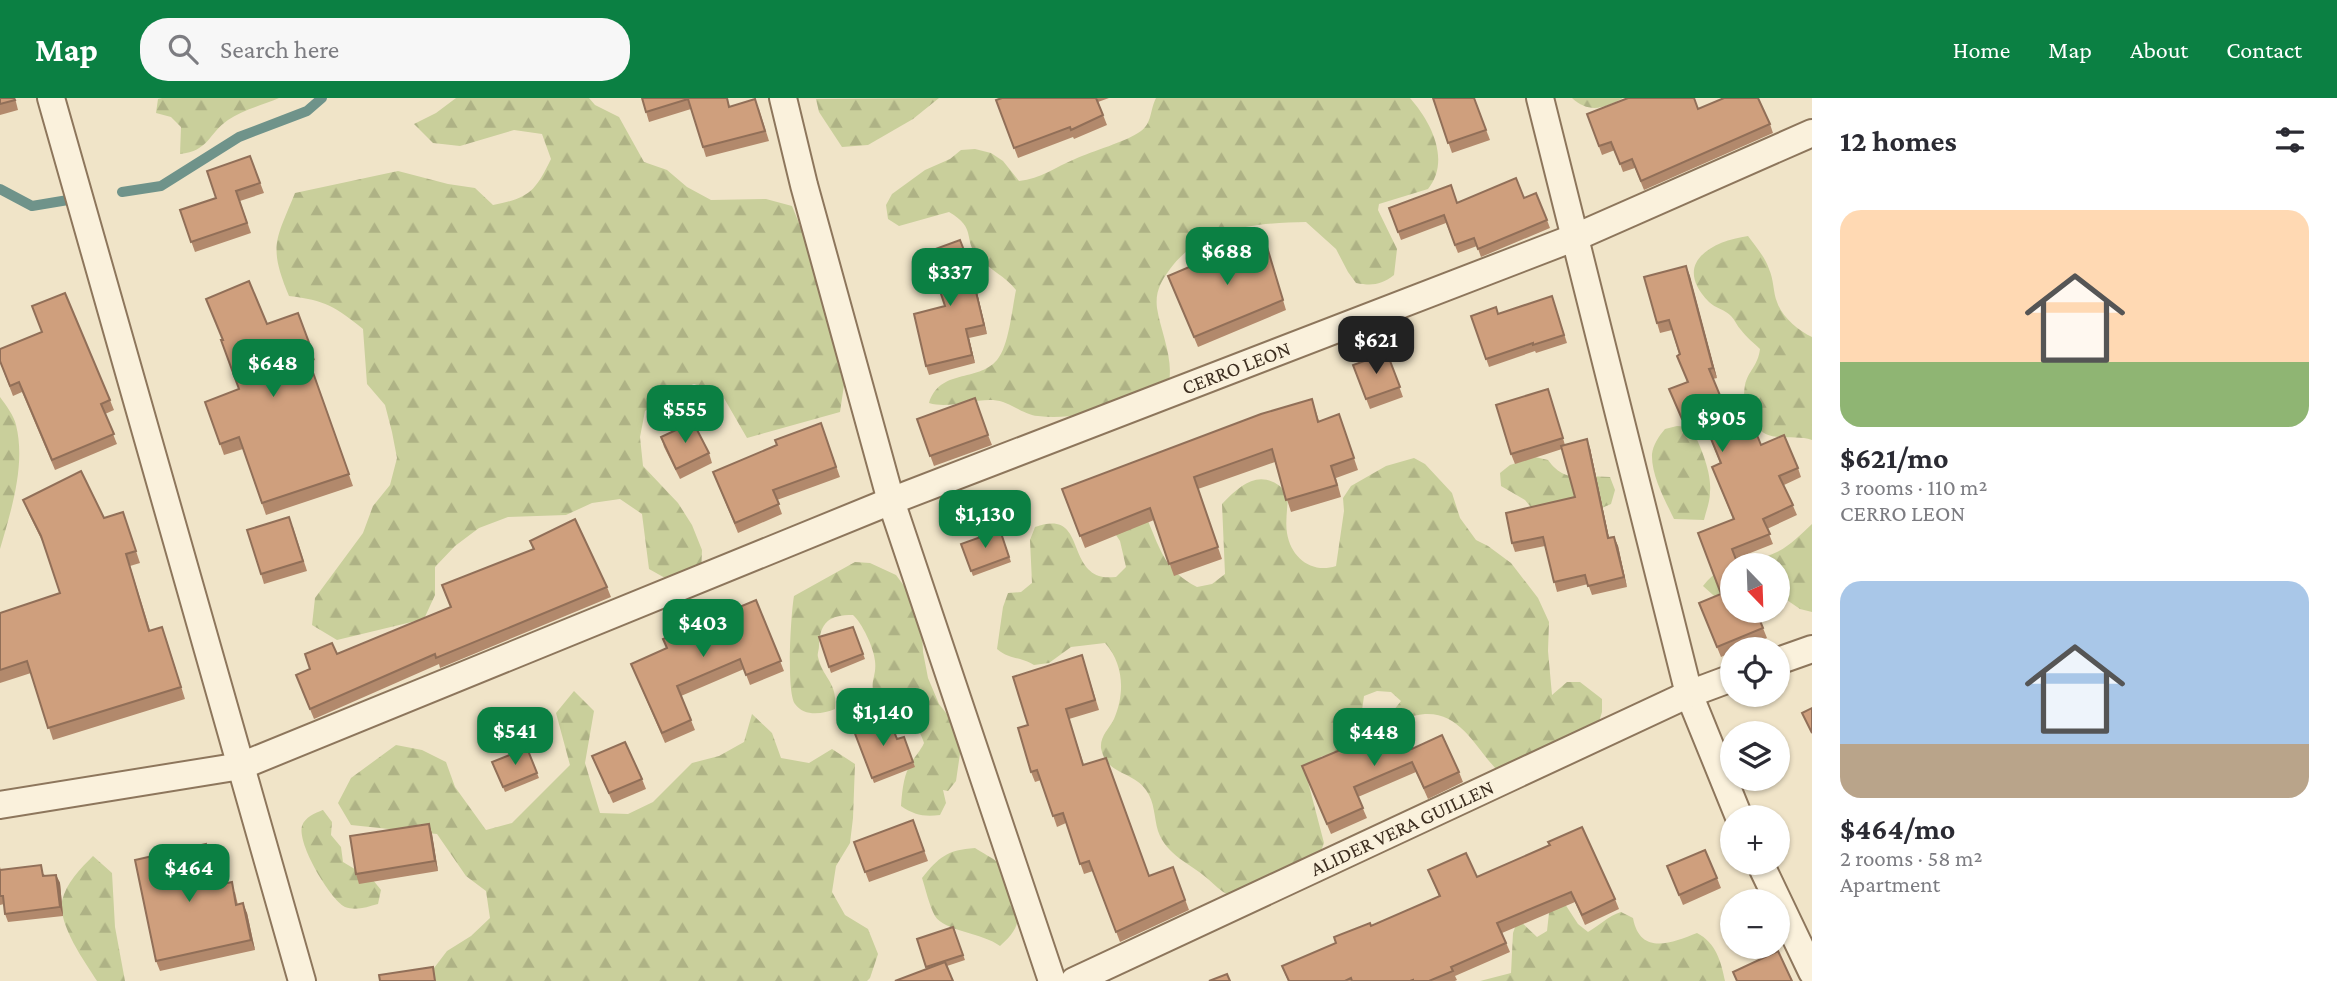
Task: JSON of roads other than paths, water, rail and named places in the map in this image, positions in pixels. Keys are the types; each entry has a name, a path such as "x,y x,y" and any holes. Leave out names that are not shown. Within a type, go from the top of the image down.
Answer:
{"street":[{"path":"51,98 302,981"},
{"path":"783,98 804,185 891,500 1052,981"},
{"path":"1540,98 1689,694 1735,805"},
{"name":"CERRO LEON","path":"0,805 241,766 891,500 1576,237 1812,133"},
{"path":"1790,657 1812,649"},
{"name":"ALIDER VERA GUILLEN","path":"1084,979 1689,694 1720,682"},
{"path":"1766,875 1812,972"}],"waterway":[{"path":"122,192 161,186 239,137 307,111 322,98"},
{"path":"0,189 32,206 68,200"}]}
